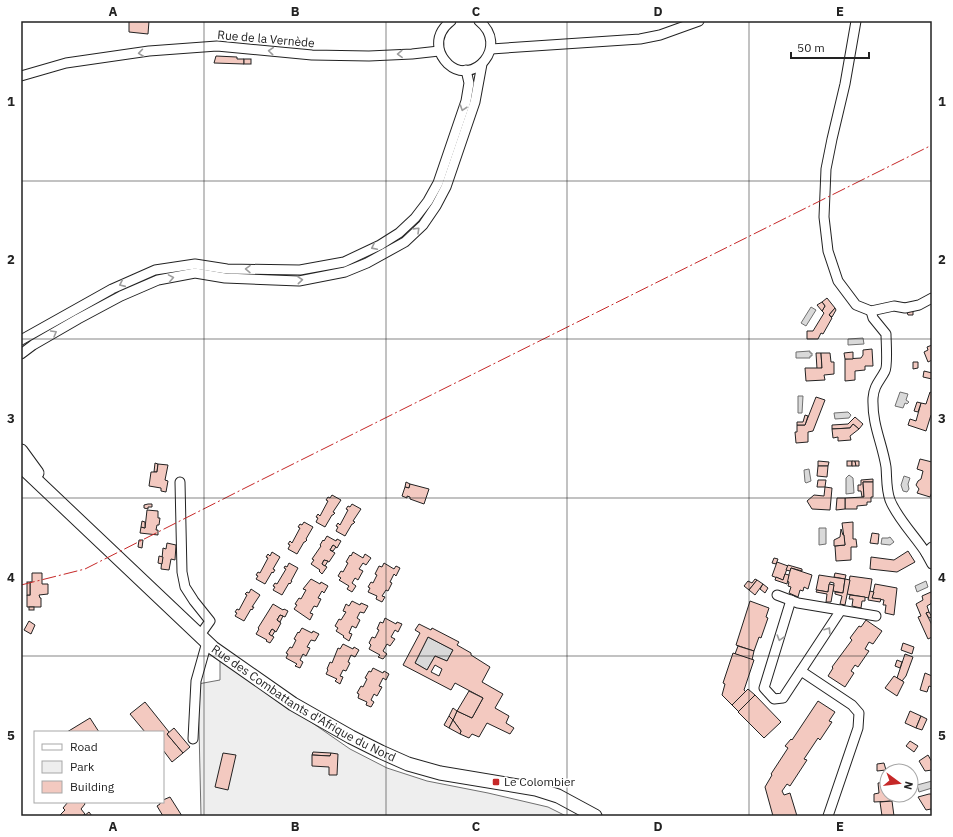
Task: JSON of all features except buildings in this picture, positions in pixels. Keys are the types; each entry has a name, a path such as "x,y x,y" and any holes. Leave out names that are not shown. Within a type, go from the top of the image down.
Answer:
{"main road":[{"name":"Rue des Combattants d'Afrique du Nord","path":"21,451 60,503"},
{"name":"Rue des Combattants d'Afrique du Nord","path":"21,466 203,639 254,678 293,704 381,752 408,764 440,773 536,789 558,796 595,816"}],"street":[{"path":"451,21 445,25 440,33 438,42 439,51 443,59 450,65 458,69 466,70 482,64 488,58 491,50 492,41 489,32 485,25 479,21"},
{"path":"491,50 640,39 660,35 699,21"},
{"path":"856,21 845,84 826,168 824,218 828,251 838,281 856,306 871,311 894,306 905,308 919,305 932,298"},
{"name":"Rue de la Vernède","path":"21,76 66,63 149,51 216,46 319,55 369,56 439,51"},
{"path":"21,354 32,345 78,319 121,296 158,280 195,274 225,278 299,281 345,272 367,263 405,242 423,225 436,206 446,186 475,102 482,64"},
{"path":"21,340 112,289 154,270 194,264 227,269 300,270 344,262 399,233 415,218 428,201 438,182 466,101 469,83 466,70"},
{"path":"871,311 873,318 886,334 886,370 880,377 874,390 873,414 886,467 886,484 890,500 900,517 929,550 932,564"},
{"path":"180,482 182,572 185,587 194,602 210,621 203,639 196,681 193,739"},
{"path":"778,595 791,600 876,616"},
{"path":"791,600 764,688 774,699 783,698 841,610"},
{"path":"801,671 852,705 859,713 858,728 828,816"}],"green space":[{"path":"220,659 350,749 387,768 427,781 548,807 566,816 201,816 198,684 220,680"}],"shaded area":[{"path":"811,307 816,310 806,326 801,323"},
{"path":"863,338 864,344 848,345 848,339"},
{"path":"810,351 812,356 810,356 810,358 796,358 796,352"},
{"path":"900,392 908,394 906,400 909,402 907,404 905,403 903,408 895,406"},
{"path":"798,396 803,396 802,413 798,413"},
{"path":"848,412 851,415 849,418 835,419 834,413"},
{"path":"809,469 811,481 806,483 804,470"},
{"path":"849,475 853,478 854,493 846,494 846,478"},
{"path":"904,476 910,478 908,484 909,489 907,492 903,491 901,485"},
{"path":"819,528 826,528 826,544 819,545"},
{"path":"890,537 894,542 890,545 881,544 882,538"},
{"path":"926,581 928,587 917,592 915,586"},
{"path":"428,637 453,650 447,661 435,656 427,670 415,663"},
{"path":"932,781 932,788 919,792 919,784"}],"power":[{"path":"21,585 85,569 932,145"}],"place":[{"name":"Le Colombier","path":"496,782"}]}
